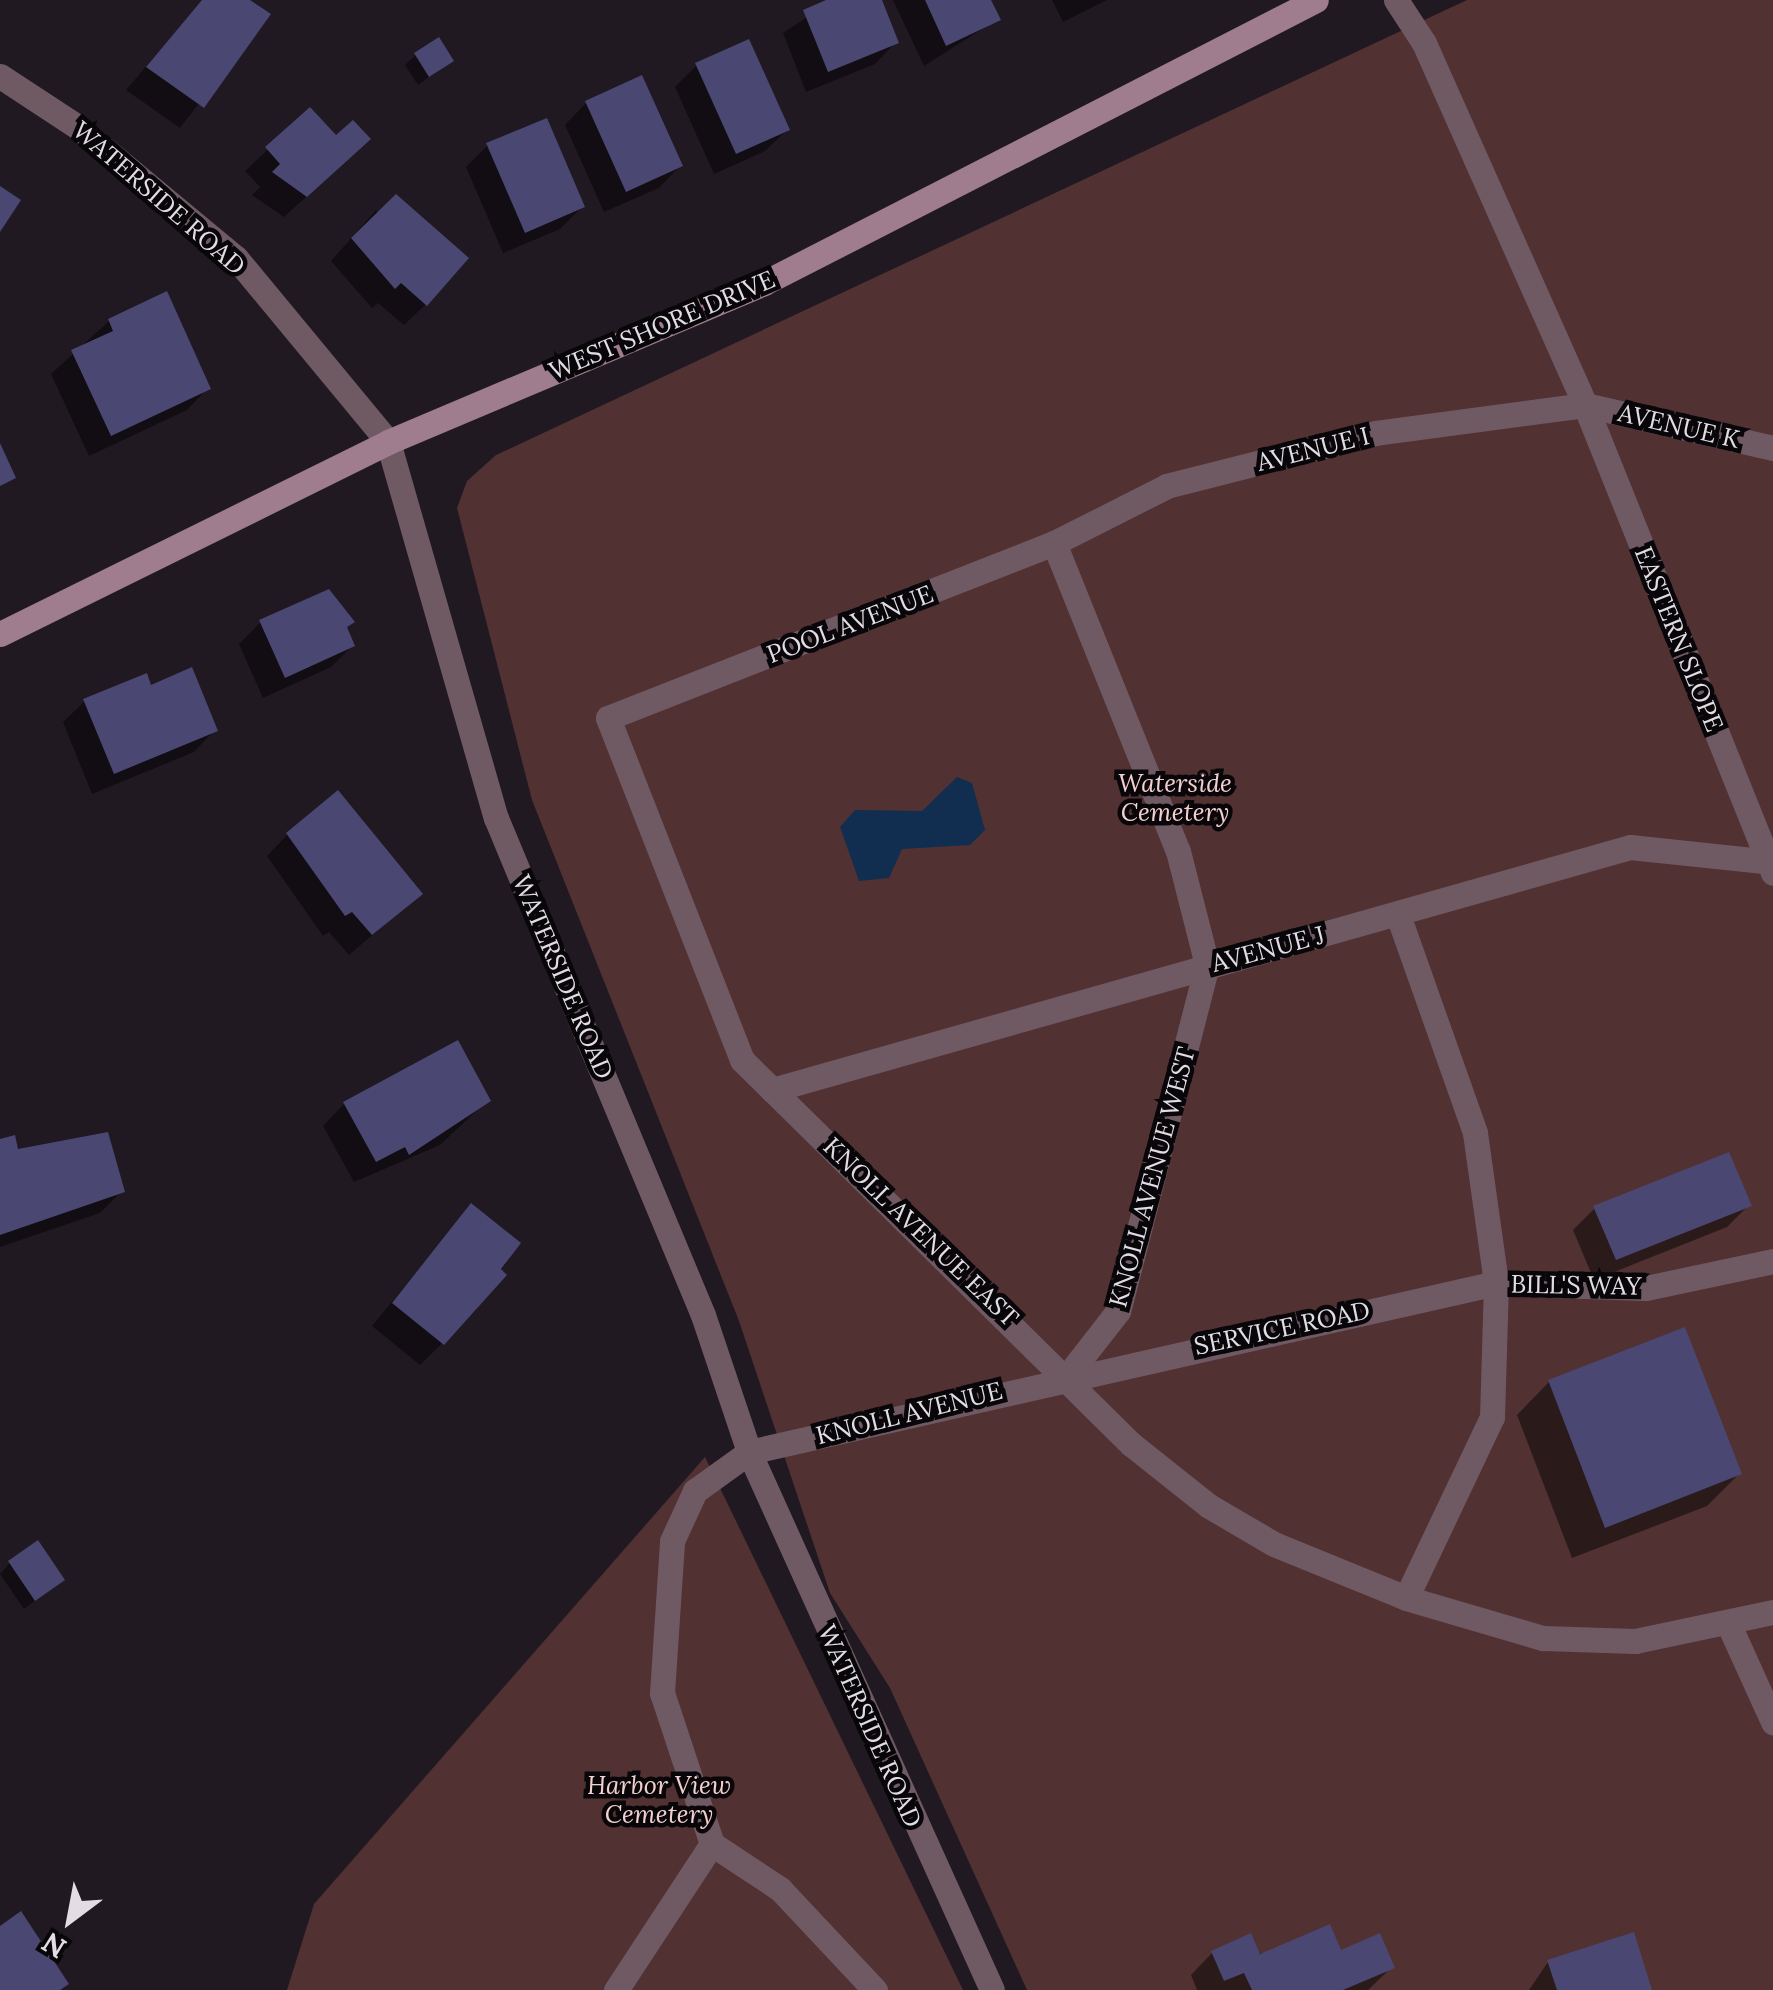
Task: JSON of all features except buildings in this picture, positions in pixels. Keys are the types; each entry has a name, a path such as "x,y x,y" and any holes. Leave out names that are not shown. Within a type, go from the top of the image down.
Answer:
{"street":[{"name":"WEST SHORE DRIVE","path":"0,634 388,442 764,283 1316,0"},
{"path":"1396,0 1424,43 1585,405"},
{"name":"WATERSIDE ROAD","path":"0,76 78,126 236,258 388,442 496,818 703,1314 749,1452 992,1990"},
{"name":"AVENUE K","path":"1585,405 1773,448"},
{"name":"AVENUE I","path":"1054,543 1167,486 1376,433 1585,405"},
{"name":"EASTERN SLOPE","path":"1585,405 1772,865"},
{"path":"1054,543 1178,851 1206,964"},
{"name":"POOL AVENUE","path":"772,1090 742,1060 608,718 1054,543"},
{"name":"AVENUE J","path":"772,1090 1206,964 1398,915 1630,848 1772,865"},
{"path":"1398,915 1475,1133 1496,1283 1492,1417 1406,1598"},
{"name":"KNOLL AVENUE WEST","path":"1069,1374 1118,1311 1206,964"},
{"name":"KNOLL AVENUE EAST","path":"772,1090 1069,1374 1131,1444 1210,1506 1274,1544 1406,1598 1543,1638 1635,1641 1729,1625 1773,1612"},
{"name":"BILL'S WAY","path":"1496,1283 1646,1288 1773,1261"},
{"name":"SERVICE ROAD","path":"1069,1374 1496,1283"},
{"name":"KNOLL AVENUE","path":"749,1452 1069,1374"},
{"path":"749,1452 695,1491 672,1542 662,1692 712,1844 780,1889 876,1990"},
{"path":"1729,1625 1773,1722"},
{"path":"616,1990 712,1844"}],"green space":[{"name":"Waterside Cemetery","path":"1467,0 1773,0 1773,1990 1027,1990 890,1688 830,1593 739,1321 532,800 457,508 467,481 496,455"},
{"name":"Harbor View Cemetery","path":"705,1457 963,1990 287,1990 314,1904"}],"water":[{"path":"957,777 972,783 985,830 970,845 902,849 889,878 859,881 840,827 855,810 922,811"}]}
